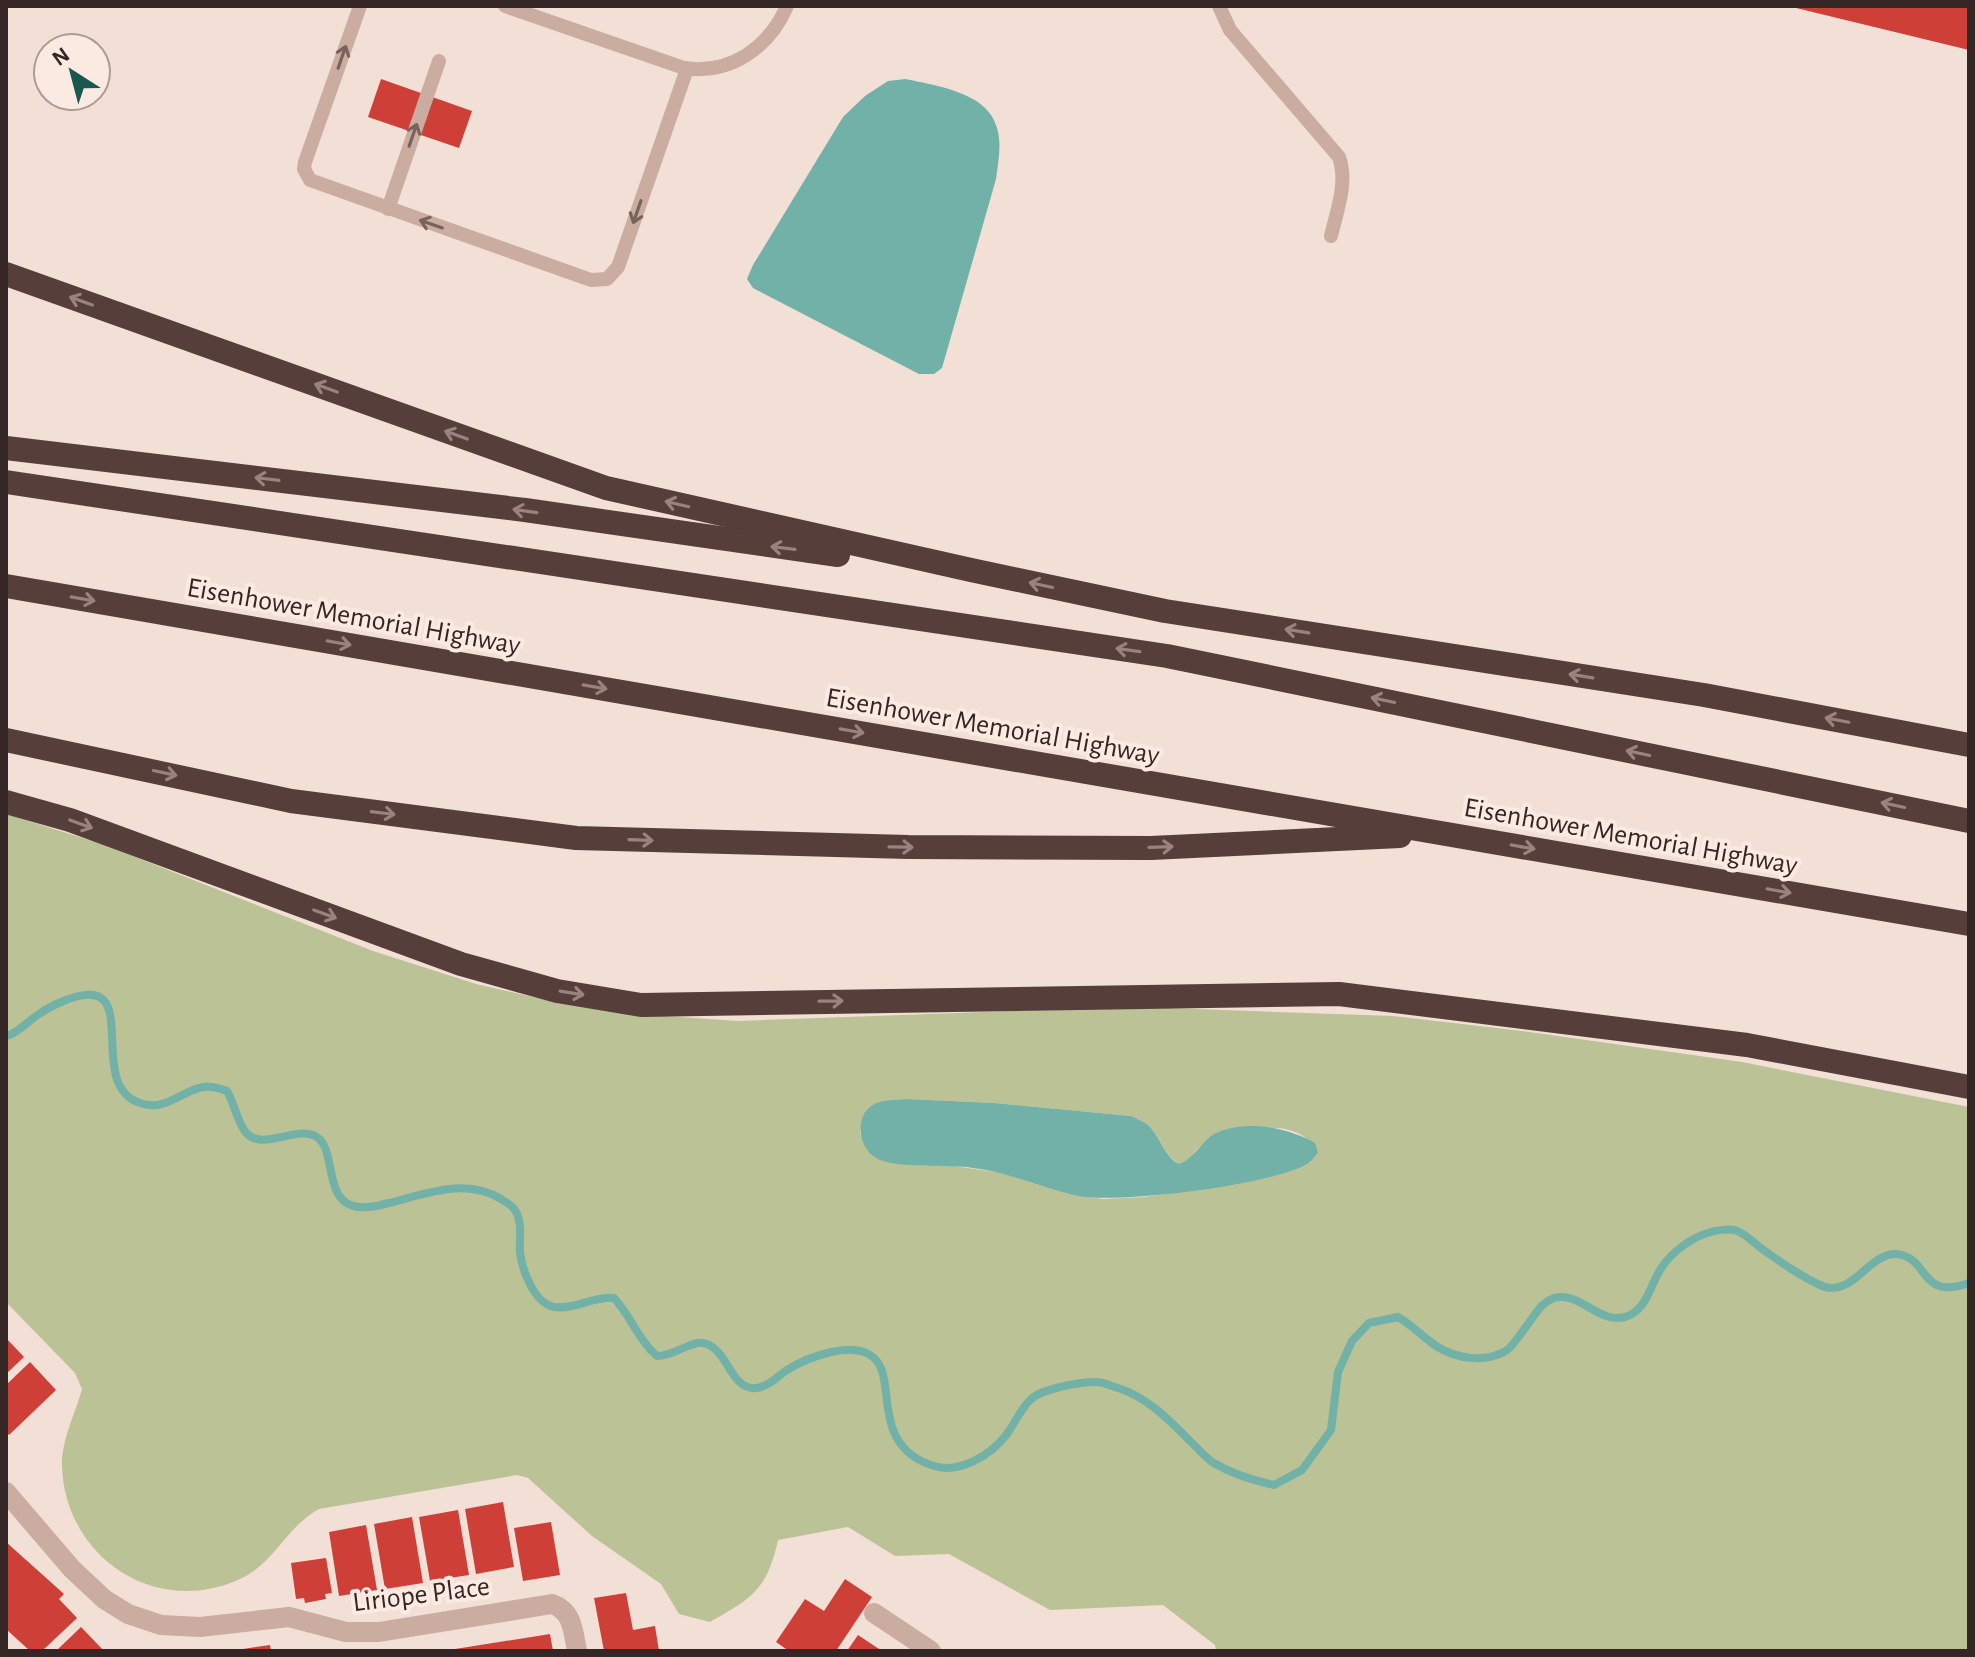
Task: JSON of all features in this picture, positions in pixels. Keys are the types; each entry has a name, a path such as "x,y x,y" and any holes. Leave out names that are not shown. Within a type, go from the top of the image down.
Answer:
{"highway":[{"path":"6,274 606,488 1165,611 1704,695 1969,745"},
{"path":"6,448 525,510 764,546 971,570"},
{"path":"6,482 1167,656 1969,821"},
{"name":"Eisenhower Memorial Highway","path":"6,586 1969,924"},
{"path":"6,740 291,801 576,838 908,847 1151,848 1446,834"},
{"path":"6,802 70,820 461,964 557,991 641,1005 1339,994 1747,1045 1969,1087"}],"street":[{"name":"Liriope Place","path":"6,1492 90,1588 116,1608 144,1621 181,1628 289,1617 346,1632 379,1632 552,1604 562,1607 568,1615 577,1651"},
{"path":"874,1613 931,1651"}],"lane":[{"path":"360,6 304,169 310,180 591,280 607,279 618,267 687,69"},
{"path":"505,6 687,69 704,70 723,66 757,49 780,22 787,6"},
{"path":"1219,6 1230,30 1339,157 1344,176 1331,236"},
{"path":"388,209 439,61"}],"green space":[{"path":"6,814 105,845 373,951 476,984 559,1003 635,1014 738,1021 1168,1008 1393,1016 1742,1062 1969,1107 1969,1651 1216,1651 1215,1645 1163,1605 1050,1610 949,1554 895,1556 848,1527 778,1540 769,1571 756,1591 710,1622 679,1614 661,1584 592,1536 528,1478 517,1475 319,1509 247,1575 202,1590 171,1590 143,1583 117,1569 95,1549 78,1525 66,1497 62,1465 66,1436 82,1389 75,1373 6,1302","holes":["888,1100 994,1103 1131,1116 1147,1124 1170,1156 1181,1164 1211,1141 1253,1129 1282,1128 1295,1132 1306,1138 1318,1153 1311,1162 1261,1179 1144,1197 1104,1199 1079,1196 1010,1174 939,1164 866,1147 860,1133 862,1120"]}],"water":[{"path":"906,79 946,88 983,106 992,116 999,140 996,179 942,368 934,374 919,374 753,288 747,279 843,117 865,96 888,81"},
{"path":"907,1099 994,1103 1131,1116 1151,1128 1177,1163 1185,1161 1214,1134 1226,1129 1252,1126 1279,1129 1304,1137 1315,1143 1318,1153 1310,1162 1292,1170 1233,1185 1160,1195 1078,1196 986,1170 896,1164 876,1158 862,1141 862,1118 871,1106 879,1102"}],"building":[{"path":"1969,6 1969,50 1792,7"},
{"path":"381,79 472,111 459,148 368,117"},
{"path":"6,1338 24,1357 6,1374"},
{"path":"30,1362 56,1390 9,1435 6,1432 6,1385"},
{"path":"503,1502 514,1567 476,1574 465,1509"},
{"path":"458,1510 469,1575 430,1581 419,1517"},
{"path":"412,1517 423,1583 385,1589 374,1524"},
{"path":"551,1522 560,1575 523,1581 514,1528"},
{"path":"366,1525 377,1590 339,1596 329,1532"},
{"path":"6,1542 64,1594 59,1599 77,1618 42,1651 30,1651 6,1629"},
{"path":"326,1558 332,1593 325,1594 326,1599 305,1603 304,1598 296,1599 291,1563"},
{"path":"845,1579 872,1597 836,1651 789,1651 776,1642 805,1599 824,1611"},
{"path":"626,1593 633,1630 655,1626 659,1651 604,1651 594,1598"},
{"path":"81,1627 104,1651 56,1651"},
{"path":"550,1634 553,1651 455,1651 455,1649"},
{"path":"858,1635 882,1651 847,1651"},
{"path":"270,1645 271,1651 243,1651 243,1649"}],"waterway":[{"path":"6,1036 71,998 93,995 104,1000 112,1027 117,1080 125,1094 140,1103 165,1103 203,1087 227,1091 241,1125 250,1136 267,1140 305,1133 321,1140 337,1192 343,1201 353,1206 376,1206 445,1189 488,1192 515,1210 520,1225 523,1268 535,1293 547,1304 562,1307 614,1298 657,1356 703,1343 718,1352 734,1376 747,1387 765,1386 796,1365 830,1352 864,1352 873,1357 880,1367 888,1412 900,1443 913,1456 944,1468 964,1465 992,1449 1036,1395 1080,1383 1098,1382 1129,1392 1148,1403 1212,1462 1242,1476 1274,1485 1302,1470 1331,1430 1338,1372 1352,1341 1369,1323 1398,1317 1444,1350 1471,1358 1498,1355 1509,1349 1541,1307 1554,1298 1573,1299 1608,1317 1628,1316 1645,1301 1658,1273 1672,1255 1690,1241 1716,1231 1739,1232 1822,1286 1843,1286 1878,1260 1897,1254 1908,1257 1933,1283 1941,1287 1969,1283"}]}
